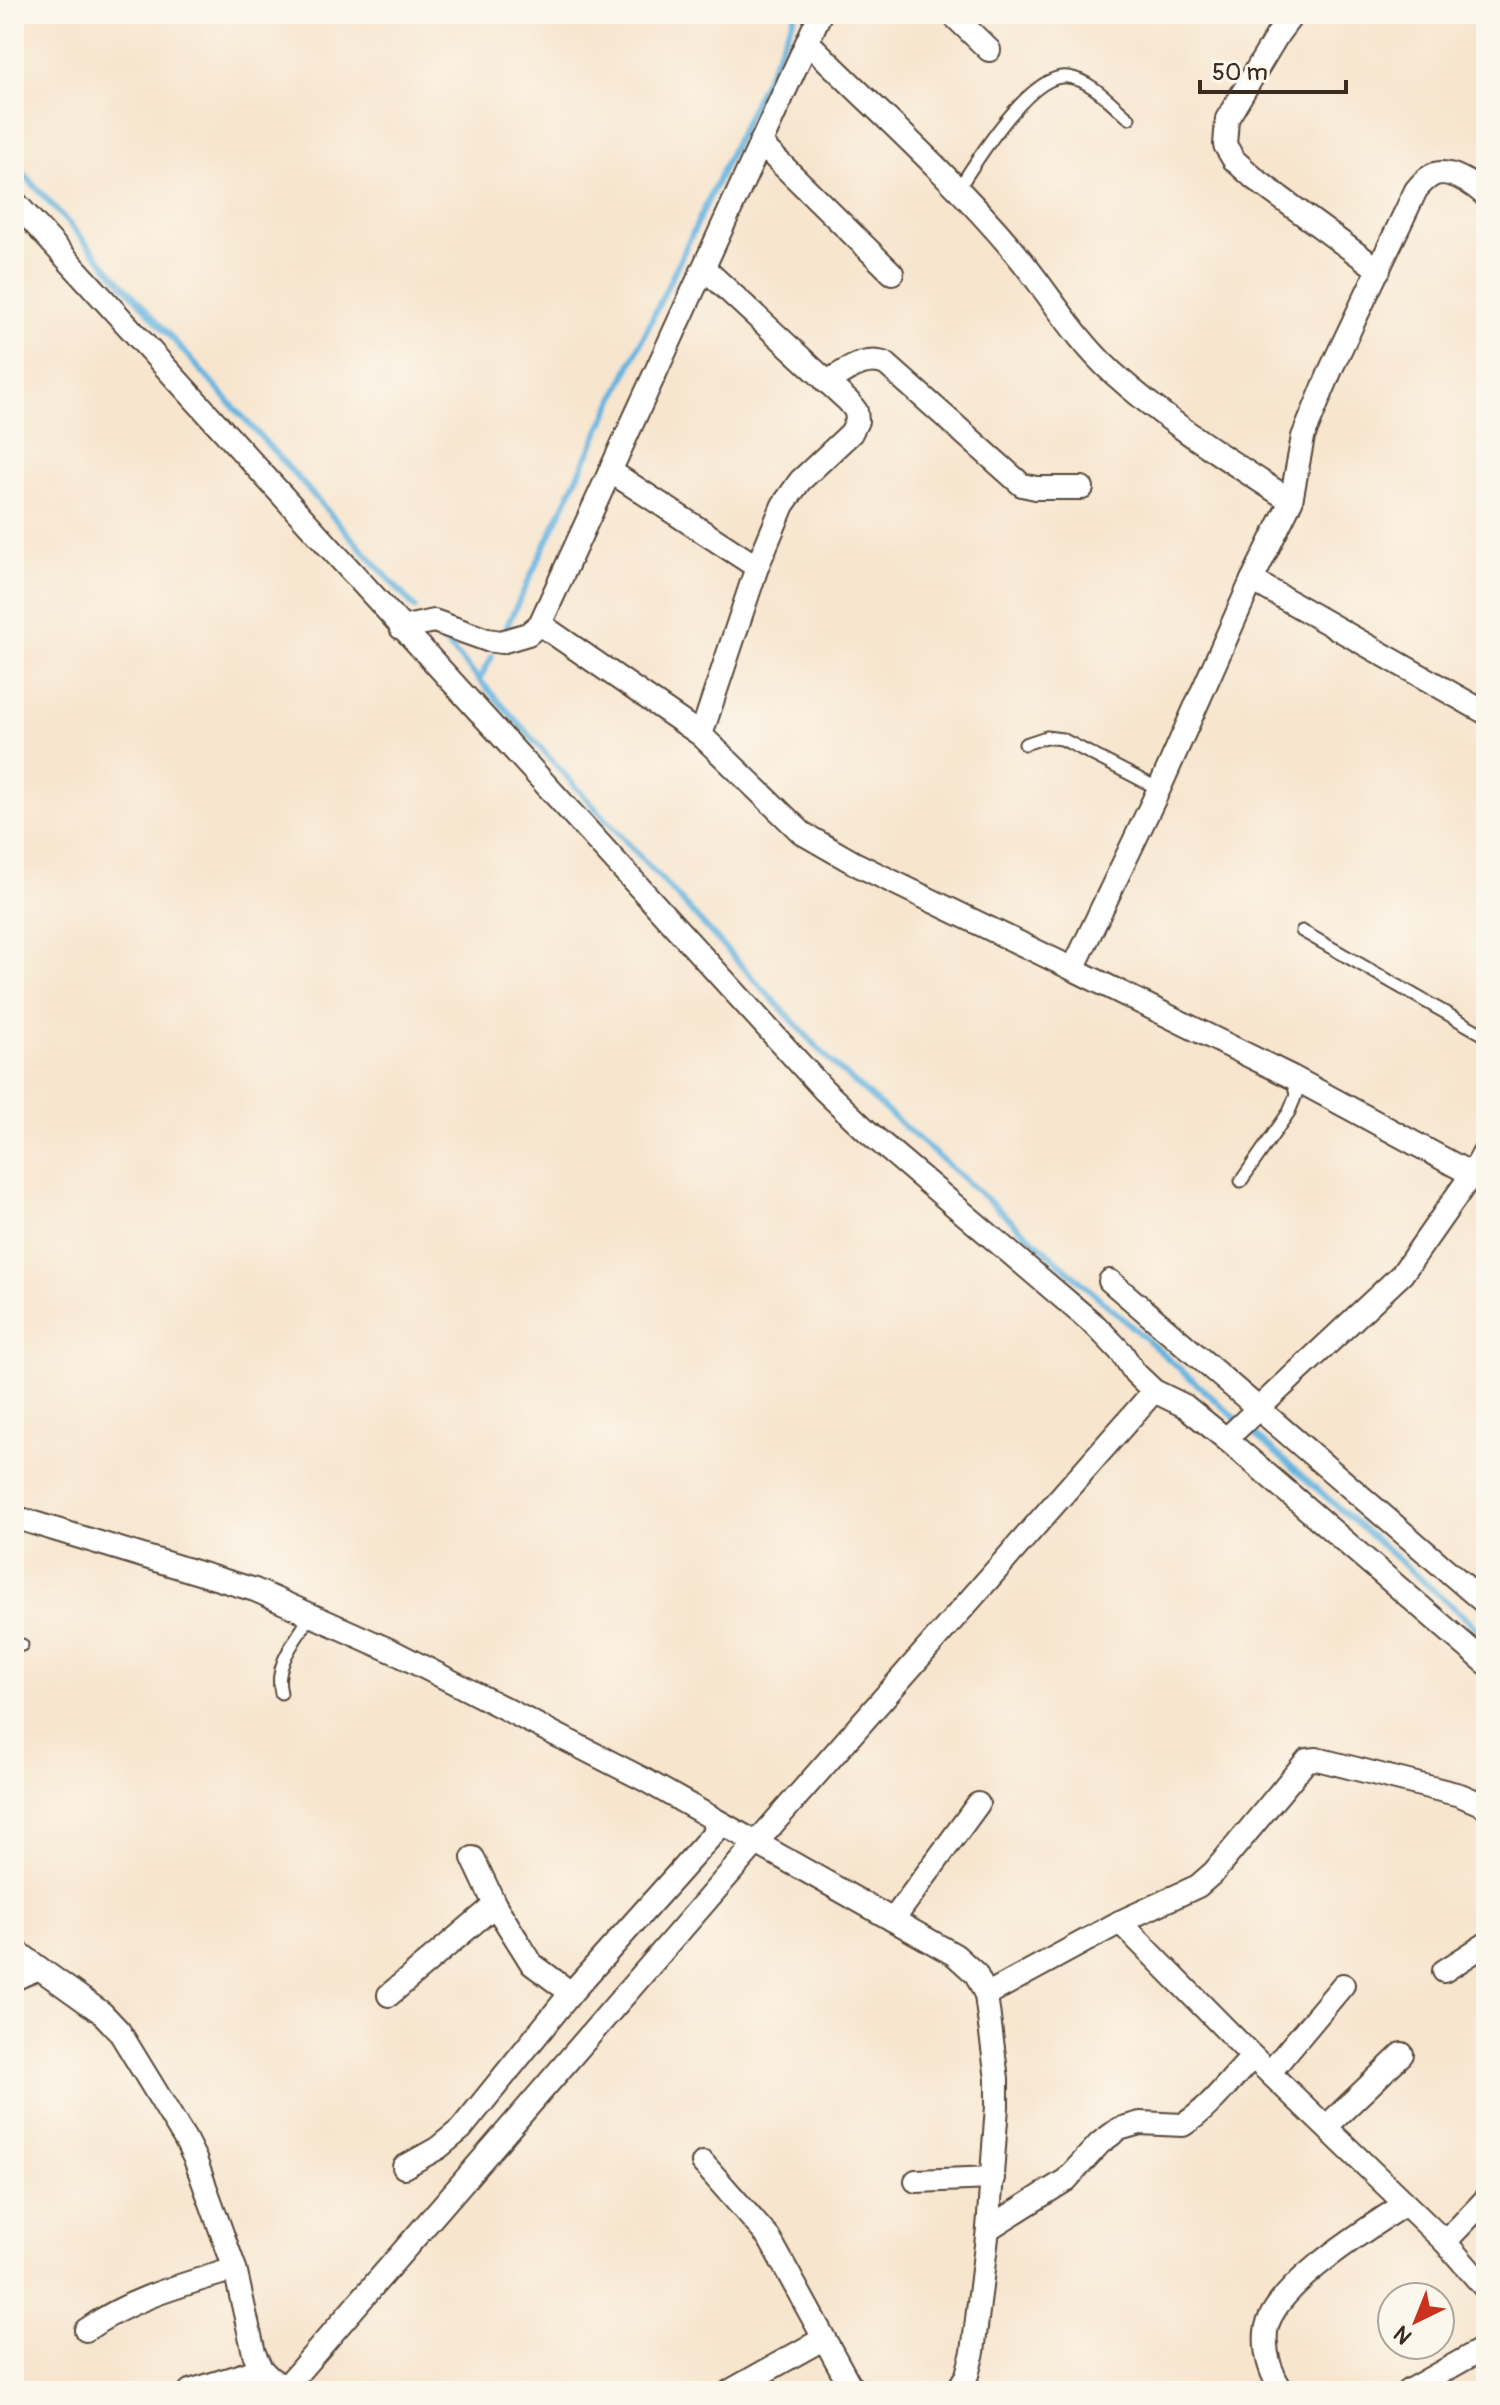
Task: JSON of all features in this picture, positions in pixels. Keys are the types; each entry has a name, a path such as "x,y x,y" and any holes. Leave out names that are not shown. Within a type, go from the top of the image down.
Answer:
{"street":[{"path":"401,628 434,621 501,642 528,634 540,624 820,14"},
{"path":"952,14 989,50"},
{"path":"1293,14 1227,119 1225,145 1234,160 1255,179 1379,270"},
{"path":"808,42 959,188 1111,372 1173,424 1291,501"},
{"path":"760,143 892,273"},
{"path":"1073,969 1291,501 1303,437 1332,367 1416,190 1432,175 1441,172 1455,176 1486,196"},
{"path":"14,201 824,1090 867,1131 1096,1326 1154,1391 1185,1406 1226,1439 1486,1663"},
{"path":"701,735 757,567 789,494 851,433 857,421 856,411 705,269"},
{"path":"826,382 867,360 886,364 1022,485 1082,488"},
{"path":"610,471 757,567"},
{"path":"1252,580 1486,713"},
{"path":"540,624 701,735 802,833 856,864 1292,1077 1479,1178"},
{"path":"1226,1439 1402,1274 1479,1178 1486,1149"},
{"path":"1110,1281 1486,1604"},
{"path":"14,1949 102,2013 124,2039 195,2159 235,2269 254,2353 261,2369 287,2390 752,1841 1154,1391"},
{"path":"14,1517 255,1590 394,1652 645,1780 962,1961 976,1974 986,1995 997,2079 993,2178 973,2352 967,2375 957,2391"},
{"path":"986,1995 1120,1922 1198,1886 1214,1872 1307,1760 1317,1759 1460,1795 1486,1806"},
{"path":"893,1920 978,1804"},
{"path":"404,2167 438,2148 461,2129 571,1993 724,1825"},
{"path":"473,1858 495,1905 532,1964 571,1993"},
{"path":"389,1995 495,1905"},
{"path":"1120,1922 1253,2057 1271,2071 1445,2242 1486,2289"},
{"path":"1444,1971 1486,1944"},
{"path":"14,1979 39,1968"},
{"path":"1271,2071 1343,1985"},
{"path":"1327,2126 1402,2054"},
{"path":"988,2229 1066,2180 1100,2143 1119,2129 1140,2123 1183,2125 1219,2097 1235,2074 1253,2057"},
{"path":"703,2163 769,2238 853,2391"},
{"path":"916,2181 993,2178"},
{"path":"1445,2242 1486,2199"},
{"path":"1282,2391 1270,2372 1266,2331 1281,2301 1336,2249 1405,2204"},
{"path":"86,2330 117,2309 134,2302 235,2269"},
{"path":"730,2391 823,2339"},
{"path":"1408,2391 1486,2347"},
{"path":"190,2391 261,2369"}],"lane":[{"path":"959,188 1016,109 1043,84 1059,76 1084,83 1129,118"},
{"path":"1025,744 1046,737 1062,739 1159,789"},
{"path":"1302,931 1486,1036"},
{"path":"1241,1181 1289,1112 1296,1095 1292,1077"},
{"path":"281,1693 277,1676 281,1664 311,1615"}],"waterway":[{"path":"507,626 796,14"},
{"path":"14,163 415,608"},
{"path":"439,635 831,1062 1239,1421"},
{"path":"479,680 492,656"},
{"path":"1247,1428 1486,1636"}]}
